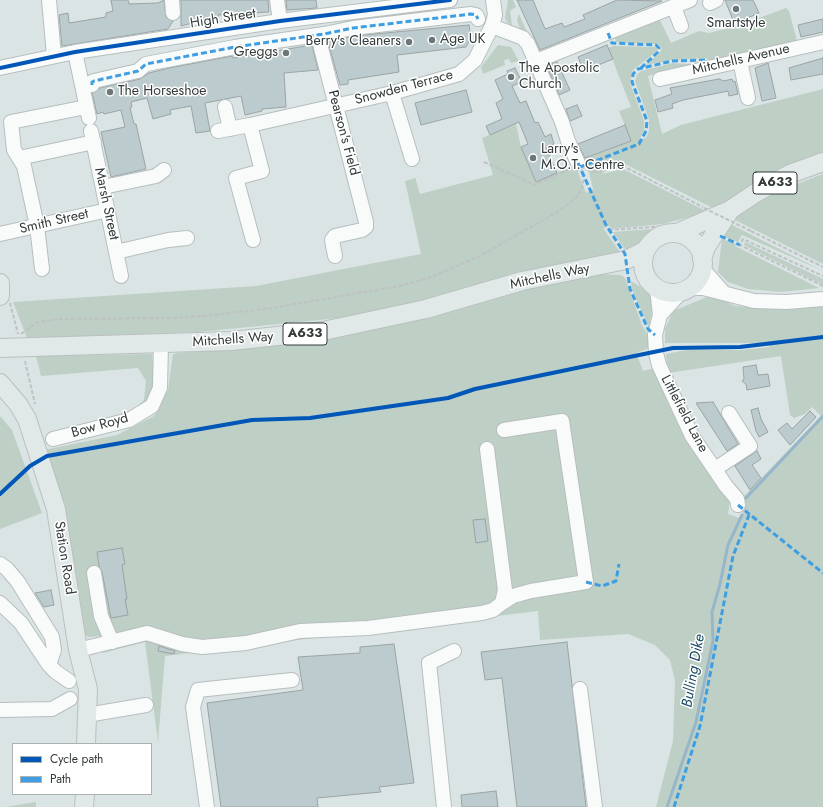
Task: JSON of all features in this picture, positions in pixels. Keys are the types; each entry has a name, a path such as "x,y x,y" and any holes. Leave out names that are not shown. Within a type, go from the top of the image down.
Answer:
{"main road":[{"name":"A633","path":"677,233 730,210 757,192 790,174 823,162"},
{"path":"702,263 699,250 694,242 686,236 677,233 658,237 646,250 643,266 647,278 654,286 665,292 684,290 699,277 702,263 712,237 730,210"},
{"name":"Mitchells Way","path":"0,348 20,342 161,344 246,340 323,331 426,309 522,281 559,272 602,266 626,260 646,250"},
{"name":"Mitchells Way","path":"602,266 628,271 654,286"},
{"name":"Station Road","path":"0,383 18,404 27,420 52,497 62,540 78,650 76,675 88,689 86,743"},
{"path":"84,807 85,795"}],"street":[{"path":"49,0 54,56"},
{"path":"277,0 280,21"},
{"name":"High Street","path":"0,68 75,52 280,21 450,0"},
{"name":"Snowden Terrace","path":"225,107 224,130 336,106 449,78 468,68 475,60 492,26 495,15 493,0"},
{"path":"536,61 690,0"},
{"path":"674,7 681,26"},
{"path":"92,84 94,81 138,71 146,64 291,38 324,34 338,30 470,14 476,15 478,19"},
{"path":"492,26 523,38 528,44 562,122 577,167"},
{"name":"Mitchells Avenue","path":"660,79 823,42"},
{"name":"Pearson's Field","path":"320,44 366,222 366,227 362,230 335,236 332,240 335,256"},
{"name":"Marsh Street","path":"75,52 83,69 90,124 121,276"},
{"path":"740,61 748,98"},
{"path":"392,93 412,159"},
{"path":"42,269 37,226 24,166 14,150 11,122 90,124"},
{"path":"19,158 90,124"},
{"path":"250,125 262,171 236,178 253,240"},
{"path":"103,187 156,176 164,170"},
{"name":"Smith Street","path":"0,234 108,210"},
{"path":"116,252 168,240 187,238"},
{"path":"702,263 724,293"},
{"name":"Littlefield Lane","path":"654,286 660,315 655,335 656,353 659,365 692,436 737,499 738,505"},
{"path":"684,290 703,288 737,298 754,301 787,302 823,299"},
{"name":"Littlefield Lane","path":"660,315 684,290"},
{"name":"Bow Royd","path":"53,439 129,420 152,406 160,388 161,344"},
{"path":"715,469 750,446 729,413"},
{"path":"78,650 147,633 192,646 246,643 300,631 368,628 482,613 494,610 513,596 531,591 586,582 562,421 504,430"},
{"path":"487,449 503,568 505,590 502,603"},
{"path":"0,564 7,568 18,582 52,638 54,650 49,665"},
{"path":"94,573 101,616 112,642"},
{"path":"0,603 21,623 49,665 56,672 76,675"},
{"path":"444,807 429,663 454,651"},
{"name":"Station Road","path":"70,698 68,689 76,675"},
{"path":"207,807 193,706 198,690 292,680"},
{"path":"580,689 596,807"},
{"path":"0,710 52,709 62,705 70,698 87,709 146,705"}],"path":[{"path":"484,162 535,185 577,167 594,172 623,166 823,267"},
{"path":"20,342 38,322 58,319 174,318 215,315 272,308 398,286 429,278 478,257 559,211 576,198 582,189 584,176 577,167"},
{"path":"823,276 743,240 740,245 823,287"},
{"path":"0,290 9,296 35,405"}],"green space":[{"path":"508,0 513,0 516,7 510,11 512,26 505,18"},
{"path":"786,8 789,11 797,41 709,61 706,58 672,60 645,65 660,53 662,48 658,44 616,42 615,38 660,20 671,43 699,31 709,33 740,25"},
{"path":"519,14 528,34 520,29 517,20"},
{"path":"498,45 511,47 519,61 511,63 509,59 504,60 505,65 483,74 481,67"},
{"path":"613,46 655,47 658,49 633,70 631,75 630,83 644,121 644,130 640,139 646,138 649,131 649,120 635,81 637,75 641,71 673,63 688,64 703,62 704,64 691,67 677,67 648,76 662,134 681,125 823,89 823,156 717,210 623,163 612,165 602,174 623,169 710,213 700,214 663,224 611,229 610,226 603,228 622,255 379,314 199,332 27,338 13,302 256,286 421,254 405,181 415,177 420,194 493,175 482,138 516,124 521,147 536,182 575,164 586,193 593,189 589,172 581,159 631,141 619,111 631,107 608,48"},
{"path":"823,174 823,264 733,219 773,193"},
{"path":"730,224 823,271 742,235 738,242 722,236"},
{"path":"651,229 638,244 627,252 613,232"},
{"path":"722,239 736,244 735,246 819,288 781,292 748,289 728,282 718,272"},
{"path":"745,242 823,279 823,285 744,245"},
{"path":"597,274 621,275 625,278 642,325 649,337 649,348 636,353 643,371 655,368 730,501 728,514 742,519 744,496 821,416 812,407 805,414 794,418 790,415 781,356 668,373 666,354 686,350 742,350 770,347 764,343 665,343 665,329 673,311 712,295 735,306 771,309 823,305 823,807 656,807 673,741 675,681 670,660 655,645 628,634 540,640 538,611 165,656 158,742 145,642 103,653 99,636 88,637 83,633 44,450 117,435 154,416 168,390 173,354 361,331 509,293"},
{"path":"631,281 649,292 653,304 649,328 632,289"},
{"path":"152,354 155,388 148,404 125,417 144,400 146,381 138,368 41,376 36,356"},
{"path":"0,416 12,430 42,513 0,529"},
{"path":"36,802 36,807 5,807"}],"building":[{"path":"111,0 128,0 129,4 158,3 164,0 166,17 173,21 168,29 62,46 59,15 68,13 69,23 106,17 106,13 113,11"},
{"path":"181,0 268,0 269,12 218,15 219,16 181,26"},
{"path":"286,0 316,0 317,8 287,10"},
{"path":"517,0 533,0 545,29 562,23 564,27 585,19 583,15 617,0 662,1 540,50"},
{"name":"Smartstyle","path":"725,0 753,0 759,13 738,22 733,20"},
{"path":"823,19 823,32 801,37 798,25"},
{"path":"469,25 471,38 466,47 397,55 399,72 348,80 348,84 340,85 328,42 354,36"},
{"path":"312,45 318,70 284,73 286,107 262,109 262,111 245,115 241,96 205,103 210,131 196,133 191,106 170,110 171,114 153,119 147,98 131,102 132,107 130,108 134,124 136,124 146,169 111,177 101,132 125,127 121,110 97,114 92,93 100,88 140,79 149,73 169,68 232,56 233,58"},
{"path":"607,45 613,59 584,71 578,57"},
{"path":"823,58 823,74 791,80 789,68"},
{"path":"557,62 570,90 559,95 547,66"},
{"path":"768,63 776,98 762,101 755,68"},
{"path":"515,68 522,82 512,86 520,103 526,101 535,123 538,122 545,137 551,134 554,144 546,148 557,173 536,182 521,147 528,144 519,122 490,135 486,126 502,119 496,103 503,99 495,80 508,74 507,71"},
{"path":"719,79 724,81 732,79 733,82 735,81 738,94 729,96 728,91 683,100 672,104 673,108 658,112 655,100 672,94 670,88"},
{"path":"466,90 472,112 421,125 415,103"},
{"path":"577,105 582,116 570,121 566,109"},
{"path":"625,125 631,141 585,158 578,144"},
{"path":"756,365 758,375 768,374 770,386 747,390 746,384 742,381 744,379 743,367"},
{"path":"713,402 738,444 727,451 696,403"},
{"path":"758,408 761,419 768,432 759,437 751,410"},
{"path":"810,411 816,417 790,445 778,430 787,423 792,429"},
{"path":"757,451 761,459 752,465 761,478 750,490 735,466"},
{"path":"485,519 488,541 476,543 473,520"},
{"path":"122,548 125,564 122,565 127,599 125,599 128,615 111,618 97,552"},
{"path":"51,590 54,605 44,607 35,593"},
{"path":"567,642 586,807 517,807 502,678 485,680 481,652"},
{"path":"394,644 414,783 379,787 381,792 317,798 318,807 221,807 207,703 303,690 298,657 360,653 360,647"},
{"path":"159,646 175,651 174,654 158,651"},
{"path":"496,791 498,807 462,807 461,795"}],"waterway":[{"name":"Bulling Dike","path":"746,498 823,416"},
{"name":"Bulling Dike","path":"667,807 696,722 713,641 712,612 720,584 728,545 742,515"}],"marked path":[{"path":"92,85 92,82 94,81 138,71 146,64 235,47 324,34 353,28 471,14 476,15 478,19"},
{"path":"608,33 612,43 656,45 659,48 658,52 641,68"},
{"path":"580,167 639,144 646,131 647,121 632,82 633,74 638,69 672,61 705,60 712,67"},
{"path":"578,163 606,225 625,254 630,289 648,329 655,335"},
{"path":"720,236 740,245"},
{"path":"738,505 823,573"},
{"path":"674,807 700,726 733,556 749,515"},
{"path":"586,582 602,586 616,581 619,564"}],"cycle path":[{"path":"0,68 75,52 280,21 450,0"},
{"path":"0,494 30,466 47,456 252,420 310,418 448,398 475,389 673,348 740,347 823,337"}],"place":[{"name":"Smartstyle","path":"736,9"},
{"name":"Age UK","path":"432,40"},
{"name":"Berry's Cleaners","path":"409,42"},
{"name":"Greggs","path":"286,53"},
{"name":"The Apostolic Church","path":"511,77"},
{"name":"The Horseshoe","path":"110,92"},
{"name":"Larry's M.O.T. Centre","path":"533,158"}]}
